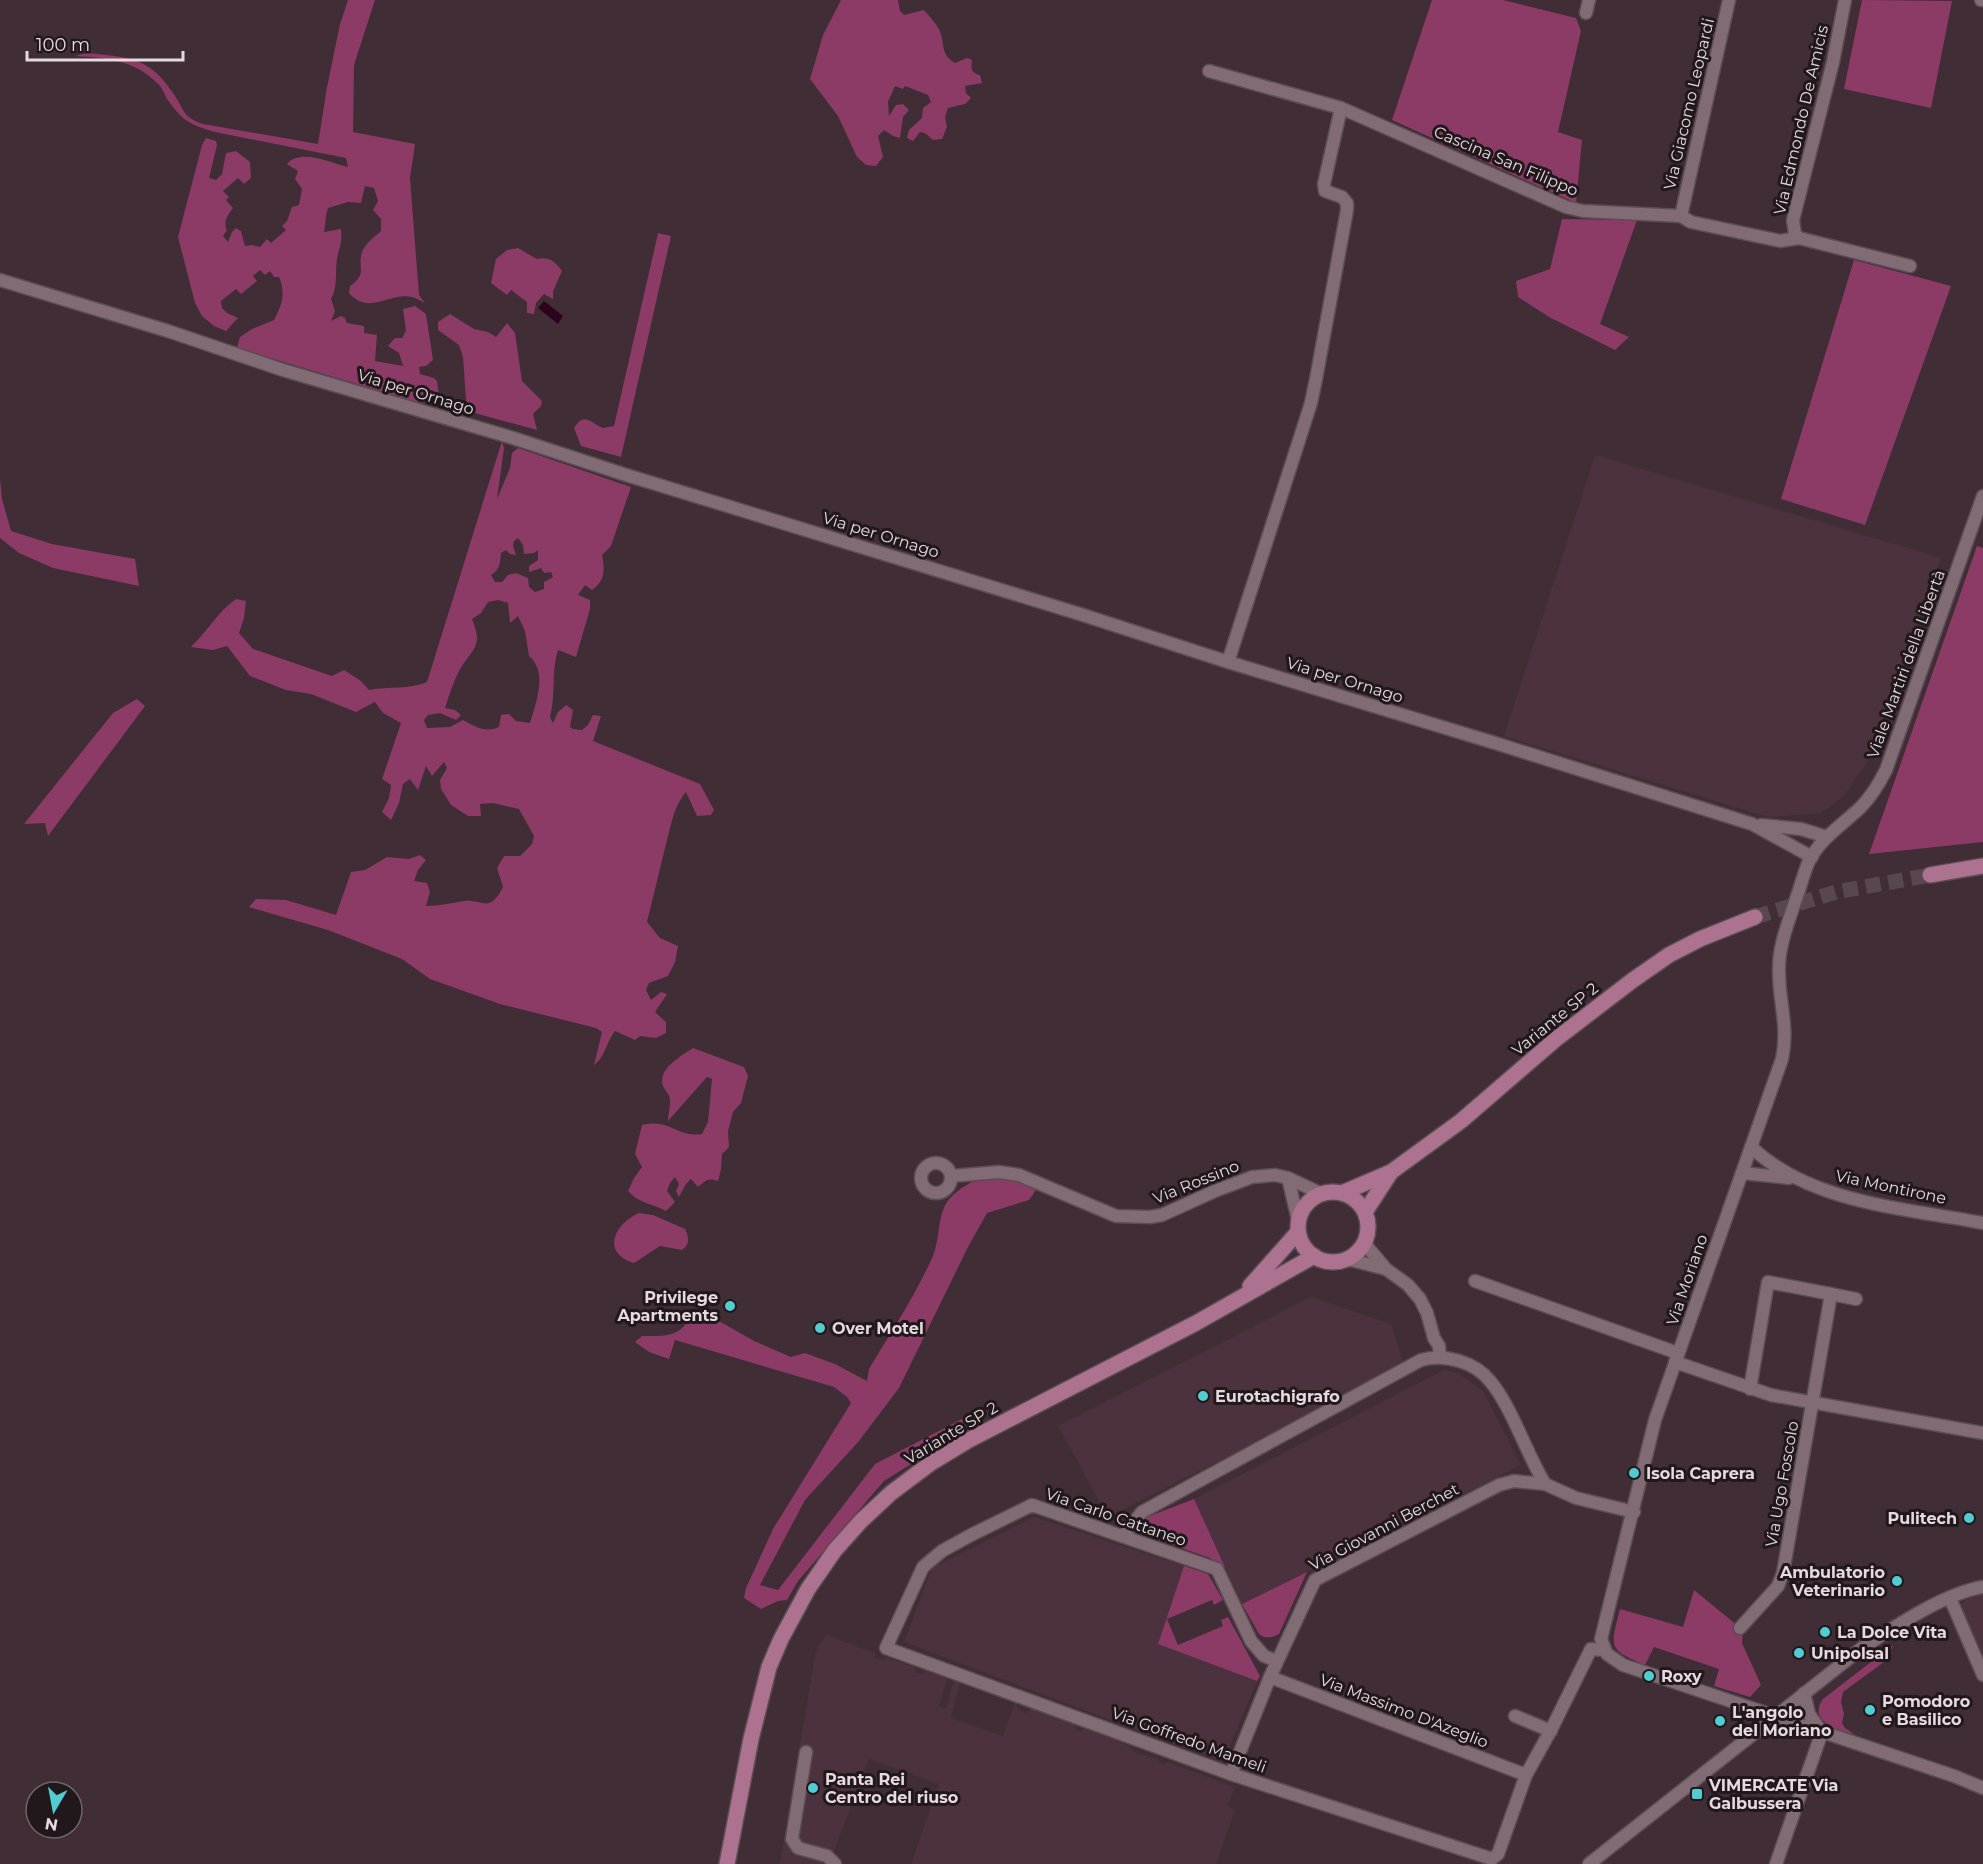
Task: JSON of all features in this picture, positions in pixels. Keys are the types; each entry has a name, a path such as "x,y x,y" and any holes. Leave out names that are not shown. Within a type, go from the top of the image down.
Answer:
{"main road":[{"path":"1930,875 1983,866"},
{"name":"Variante SP 2","path":"1240,1297 1298,1226 1301,1213 1309,1201 1322,1194 1342,1193 1391,1172 1461,1121 1556,1039 1633,980 1687,945 1755,916"},
{"name":"Variante SP 2","path":"1365,1212 1391,1172"},
{"path":"1298,1226 1301,1242 1314,1256 1330,1262 1347,1259 1354,1255 1364,1243 1368,1228 1365,1212 1359,1203 1342,1193"},
{"name":"Variante SP 2","path":"727,1864 760,1700 769,1667 797,1608 822,1567 861,1521 891,1493 931,1463 1020,1412 1196,1323 1314,1256"}],"street":[{"path":"1586,14 1589,0"},
{"name":"Via Giacomo Leopardi","path":"1681,216 1729,0"},
{"name":"Via Edmondo De Amicis","path":"1845,0 1833,62 1793,220 1795,234 1799,238 1910,266"},
{"name":"Cascina San Filippo","path":"1209,71 1341,108 1566,207 1582,211 1681,216 1691,222 1780,241 1799,238"},
{"path":"1228,662 1305,422 1316,379 1347,210 1347,203 1342,197 1330,195 1325,191 1324,184 1341,108"},
{"name":"Via per Ornago","path":"0,280 168,331 283,370 502,435 1752,824 1812,857"},
{"name":"Viale Martiri della Libertà","path":"1831,832 1867,800 1886,770 1983,496"},
{"name":"Via per Ornago","path":"1752,824 1831,832"},
{"name":"Via Moriano","path":"1604,1650 1602,1635 1656,1420 1783,1053 1785,1022 1779,982 1779,958 1783,939 1812,857 1831,832"},
{"path":"1751,1147 1766,1161 1794,1178"},
{"name":"Via Rossino","path":"951,1176 999,1172 1019,1175 1116,1216 1162,1215 1252,1177 1275,1175 1288,1178 1322,1194"},
{"path":"1742,1173 1794,1178"},
{"path":"1288,1178 1298,1226"},
{"name":"Via Montirone","path":"1794,1178 1854,1199 1983,1223"},
{"path":"1364,1243 1386,1269 1408,1285 1420,1299 1439,1346 1438,1357"},
{"path":"1347,1259 1386,1269"},
{"name":"Via Ugo Foscolo","path":"1475,1281 1672,1351 1677,1359 1770,1395 1983,1433"},
{"path":"1750,1389 1768,1282 1856,1299"},
{"name":"Via Ugo Foscolo","path":"1740,1628 1778,1586 1783,1573 1831,1294"},
{"path":"1124,1536 1142,1512 1421,1360 1438,1357 1470,1365 1491,1382 1545,1484 1634,1509"},
{"name":"Via Giovanni Berchet","path":"1231,1774 1270,1677 1315,1580 1498,1485 1514,1481 1545,1484"},
{"name":"Via Carlo Cattaneo","path":"886,1648 923,1567 952,1546 1032,1505 1217,1569 1251,1641 1263,1656 1277,1661"},
{"path":"1590,1864 1862,1648 1898,1625 1950,1598 1983,1585"},
{"path":"1950,1598 1983,1675"},
{"name":"Via Goffredo Mameli","path":"886,1648 1231,1774 1492,1859 1498,1856 1526,1775"},
{"path":"1526,1775 1551,1731 1591,1649 1604,1650 1612,1660 1623,1665 1954,1776 1983,1788"},
{"name":"Via Massimo D'Azeglio","path":"1270,1677 1526,1775"},
{"path":"1804,1693 1809,1714 1822,1732"},
{"path":"1515,1716 1551,1731"},
{"path":"1776,1864 1822,1732"},
{"path":"806,1752 792,1839 798,1848 827,1856 835,1864"}],"shaded area":[{"path":"348,0 375,0 354,65 353,132 415,144 410,178 419,295 425,303 414,297 404,296 364,303 349,293 350,286 359,278 362,252 381,231 381,219 373,210 378,201 374,188 365,186 361,203 348,202 328,208 327,211 324,232 341,229 335,288 331,299 335,311 331,321 341,316 347,323 364,326 364,333 377,335 375,361 403,366 399,353 388,346 395,338 402,338 406,331 403,309 415,306 426,314 433,360 426,366 419,367 420,374 437,381 440,402 420,403 237,348 240,337 274,320 279,309 283,294 281,283 279,277 274,277 270,271 265,275 260,270 253,276 257,281 241,294 236,289 221,301 222,308 227,313 238,318 226,331 214,326 202,316 195,303 178,237 202,145 206,138 216,141 217,145 209,178 216,180 222,174 226,153 236,151 250,162 251,178 244,184 238,178 223,191 229,197 226,200 233,208 227,218 227,230 223,236 228,242 236,228 241,231 245,246 260,247 267,239 271,243 286,230 282,226 287,221 292,207 299,205 302,189 295,179 298,171 287,164 293,159 308,157 348,167 346,158 198,127 182,117 159,85 139,69 109,59 76,56 87,53 107,55 130,59 147,66 168,86 188,117 203,124 318,144 340,24"},
{"path":"841,0 898,0 900,11 904,15 924,10 939,29 947,56 955,63 967,58 972,60 972,70 980,75 982,83 965,86 966,93 971,98 965,104 948,108 945,117 947,127 942,139 933,140 920,132 913,141 907,138 909,130 922,118 923,108 931,102 928,95 905,86 903,89 895,86 888,102 889,116 896,105 903,104 909,110 903,117 900,138 884,130 878,136 883,157 876,166 866,165 857,157 838,116 810,79 823,35"},
{"path":"1432,0 1503,0 1576,18 1581,31 1558,132 1582,140 1576,203 1392,120"},
{"path":"1862,0 1952,1 1931,108 1844,89"},
{"path":"1562,219 1637,220 1600,324 1629,337 1615,350 1549,317 1518,297 1516,281 1550,269"},
{"path":"658,233 671,236 621,457 581,446 574,428 584,419 603,428 614,426"},
{"path":"518,248 537,259 551,260 562,271 553,291 553,299 544,294 536,303 534,314 527,313 527,302 511,290 507,295 491,283 496,259 507,250"},
{"path":"1854,260 1951,286 1865,525 1781,499"},
{"path":"544,301 563,316 558,324 538,308"},
{"path":"450,314 474,329 488,332 496,337 507,323 515,333 522,381 542,401 541,406 533,414 537,430 471,412 466,400 463,357 459,345 438,330 438,322"},
{"path":"502,441 504,448 497,499 510,468 512,453 518,448 631,487 611,546 602,555 604,570 602,579 592,590 585,585 578,595 590,600 590,609 576,657 558,650 550,717 553,723 558,712 566,705 573,710 570,727 582,730 588,725 593,715 601,716 593,741 700,784 714,810 711,815 697,816 686,792 681,798 672,819 647,922 660,938 678,946 675,962 668,976 649,983 646,990 651,1000 661,992 667,994 655,1012 666,1022 666,1033 656,1038 640,1036 635,1040 615,1031 594,1065 602,1032 596,1028 500,1004 430,979 402,959 328,930 249,907 256,899 286,900 336,915 351,872 365,870 387,857 409,859 420,855 426,860 418,870 414,881 427,883 430,892 426,906 464,901 490,903 503,887 497,868 504,856 520,856 532,844 534,836 519,809 493,803 480,804 481,816 468,816 451,805 441,789 440,780 447,768 444,762 432,776 426,766 418,790 410,779 403,784 399,803 391,820 382,812 389,798 391,785 382,779 401,723 383,713 375,702 356,712 311,694 286,690 250,676 227,646 213,650 191,647 224,609 236,599 246,601 239,633 253,649 332,676 344,670 361,681 369,690 413,686 427,682","holes":["518,538 523,545 524,554 538,550 538,560 529,566 529,572 541,568 544,573 551,572 553,577 544,582 544,589 535,592 529,587 528,578 516,573 508,575 502,582 495,582 491,575 498,568 501,553 506,550 516,555 513,546 514,541","498,600 508,603 510,623 518,616 525,631 529,656 538,670 539,688 530,723 516,721 509,714 501,715 499,727 494,729 481,728 463,720 450,727 427,728 424,720 428,715 440,713 456,720 461,715 455,710 445,708 457,676 477,642 472,619 481,613 488,602"]},
{"path":"1595,455 1941,558 1867,762 1844,796 1821,813 1768,817 1504,736"},
{"path":"0,479 2,499 11,531 52,544 135,559 139,586 53,568 19,553 0,538"},
{"path":"1977,546 1983,548 1983,842 1869,854"},
{"path":"137,699 145,706 48,836 45,823 24,824 113,713"},
{"path":"693,1048 744,1067 748,1076 741,1103 733,1112 728,1131 729,1147 722,1154 718,1181 705,1181 698,1187 691,1179 679,1197 676,1191 679,1184 675,1177 667,1191 675,1202 666,1211 641,1201 628,1191 642,1167 635,1154 642,1125 660,1124 686,1133 702,1134 708,1122 712,1079 707,1077 668,1121 670,1099 664,1088 663,1075 671,1064"},
{"path":"981,1178 1018,1180 1036,1190 1029,1200 987,1213 899,1388 859,1441 805,1500 760,1585 778,1590 875,1464 962,1419 968,1427 884,1481 798,1581 787,1600 778,1601 761,1609 744,1598 746,1588 773,1529 851,1403 834,1387 675,1340 669,1359 649,1352 635,1342 642,1336 676,1332 682,1328 690,1316 705,1313 754,1341 791,1357 805,1353 835,1364 867,1381 869,1369 911,1300 933,1256 947,1202 962,1188"},
{"path":"639,1213 653,1215 685,1229 688,1243 682,1250 660,1246 634,1263 624,1258 617,1253 614,1246 615,1238 623,1224"},
{"path":"1311,1297 1391,1324 1405,1368 1108,1517 1058,1426"},
{"path":"1444,1370 1458,1373 1483,1391 1521,1465 1242,1604 1194,1499"},
{"path":"1194,1499 1225,1567 1222,1569 1210,1558 1153,1538 1148,1534 1145,1521 1147,1517"},
{"path":"1034,1517 1184,1566 1158,1644 1257,1681 1223,1762 904,1642 932,1568"},
{"path":"1184,1566 1208,1574 1223,1600 1214,1605 1212,1600 1167,1619 1178,1645 1223,1626 1221,1620 1228,1617 1260,1676 1257,1681 1158,1644"},
{"path":"1307,1572 1279,1634 1267,1637 1259,1634 1242,1604"},
{"path":"1694,1590 1743,1630 1742,1643 1761,1685 1750,1697 1714,1686 1719,1669 1654,1647 1645,1665 1624,1655 1615,1646 1614,1632 1620,1609 1683,1627"},
{"path":"1983,1594 1983,1664 1960,1607 1965,1600"},
{"path":"826,1635 875,1653 875,1658 884,1660 886,1658 915,1667 915,1672 921,1674 926,1671 947,1678 939,1706 946,1708 954,1680 960,1683 951,1718 1003,1736 1015,1701 1019,1710 1026,1713 1031,1708 1074,1723 1076,1730 1082,1732 1084,1728 1130,1746 1138,1754 1157,1758 1163,1764 1167,1762 1235,1787 1228,1806 1235,1810 1216,1864 911,1864 939,1784 869,1759 829,1864 780,1864 816,1650"},
{"path":"1893,1645 1888,1659 1843,1692 1842,1723 1854,1734 1840,1731 1826,1724 1819,1713 1819,1706 1823,1699"}],"tunnel":[{"path":"1755,917 1836,892 1930,875"}],"place":[{"name":"Privilege Apartments","path":"730,1306"},
{"name":"Over Motel","path":"820,1328"},
{"name":"Eurotachigrafo","path":"1203,1396"},
{"name":"Isola Caprera","path":"1634,1473"},
{"name":"Pulitech","path":"1969,1518"},
{"name":"Ambulatorio Veterinario","path":"1897,1581"},
{"name":"La Dolce Vita","path":"1825,1632"},
{"name":"Unipolsal","path":"1799,1653"},
{"name":"Roxy","path":"1649,1676"},
{"name":"Pomodoro e Basilico","path":"1870,1710"},
{"name":"L'angolo del Moriano","path":"1720,1721"},
{"name":"Panta Rei Centro del riuso","path":"813,1788"},
{"name":"VIMERCATE Via Galbussera","path":"1697,1794"}]}
